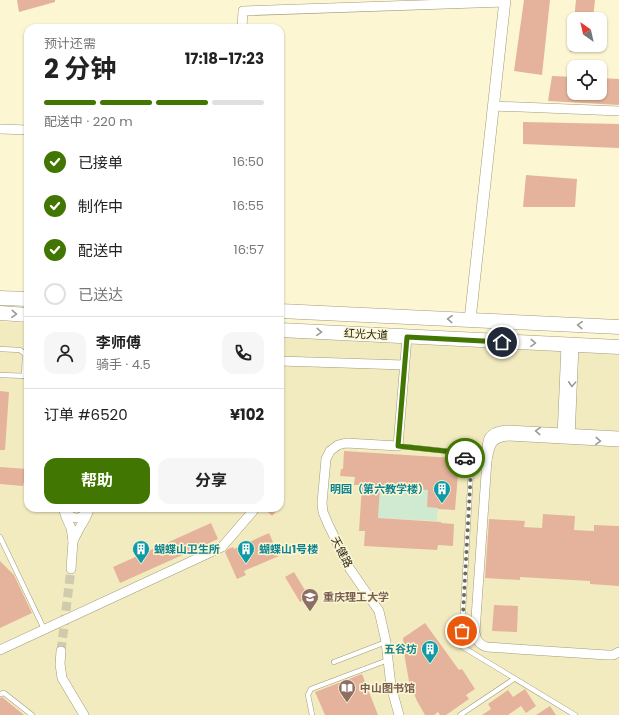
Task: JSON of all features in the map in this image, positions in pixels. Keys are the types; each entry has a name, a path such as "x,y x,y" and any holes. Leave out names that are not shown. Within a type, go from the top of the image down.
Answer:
{"main road":[{"path":"0,298 24,299"},
{"name":"红光大道","path":"284,311 619,328"},
{"path":"0,313 24,315"},
{"name":"红光大道","path":"284,330 619,347"}],"street":[{"path":"242,24 243,11 505,1 470,320"},
{"path":"493,106 619,111"},
{"path":"0,129 24,130"},
{"path":"398,446 407,337"},
{"path":"566,436 570,345"},
{"path":"284,361 404,365"},
{"path":"619,442 506,430 496,432 489,437 487,440 487,460 475,632 478,641 483,646 487,647 607,655 613,655 619,652"},
{"path":"566,436 619,436"},
{"name":"天健路","path":"398,446 346,442 330,451 326,459 322,503 328,524 350,569 379,611 386,642 391,686 399,715"},
{"path":"65,512 71,528 73,541 71,569"},
{"path":"67,512 70,516 76,518 83,516 86,512"},
{"path":"73,541 88,512"},
{"path":"0,650 222,547 252,512"},
{"path":"61,651 60,664 62,678 84,715"}],"lane":[{"path":"0,349 20,350 24,353"},
{"path":"0,374 24,376"},
{"path":"398,446 454,452 465,458 471,470 461,646 575,715"},
{"path":"0,537 44,629"},
{"path":"334,662 386,642"},
{"path":"312,715 308,695 311,689 388,660"},
{"path":"460,715 514,678"},
{"path":"0,694 4,693 32,715"}],"shaded area":[{"name":"重庆理工大学","path":"0,321 24,323 24,512 284,512 284,336 619,354 619,715 0,715"}],"green space":[{"path":"380,487 439,490 428,500 427,507 438,508 437,521 378,518"}],"building":[{"path":"17,0 55,0 55,2 19,12"},
{"path":"524,0 550,0 542,75 514,71"},
{"path":"576,0 595,0 594,12 575,12"},
{"path":"552,76 567,77 567,100 607,100 607,78 619,79 619,105 548,101"},
{"path":"523,122 619,124 619,148 523,144"},
{"path":"526,175 577,179 575,207 523,207"},
{"path":"0,391 9,392 5,450 0,450"},
{"name":"明园（第六教学楼）","path":"344,451 453,458 452,473 458,474 455,510 427,507 428,490 380,487 378,518 454,524 453,546 438,545 437,550 364,546 365,531 359,531 362,485 354,485 355,477 340,476 341,469 343,469"},
{"path":"0,467 24,469 23,486 0,484"},
{"path":"268,512 276,512 272,516"},
{"path":"543,514 575,516 574,530 594,531 594,525 619,526 619,586 590,584 590,581 520,577 520,580 485,578 489,519 525,521 524,527 542,528"},
{"path":"211,523 218,539 120,583 113,567"},
{"name":"蝴蝶山1号楼","path":"269,533 279,556 244,571 246,575 237,579 225,552 228,549 233,547 234,549"},
{"path":"0,561 14,575 32,613 0,628"},
{"path":"294,572 309,597 300,602 285,577"},
{"path":"494,605 518,606 517,632 492,631"},
{"name":"五谷坊","path":"425,623 459,670 462,669 475,689 466,695 469,699 446,715 440,715 438,712 434,715 425,715 417,701 409,681 403,638"},
{"name":"中山图书馆","path":"362,674 378,715 325,715 315,692"},
{"path":"525,689 536,706 526,713 521,706 508,715 482,715 491,709 488,704 508,690 513,697"},
{"path":"2,697 24,715 0,715 0,698"},
{"path":"550,706 556,715 536,715"}],"tunnel":[{"path":"61,651 71,569"}],"way so far":[{"path":"462,631 471,470 465,458"}],"place":[{"name":"明园（第六教学楼）","path":"442,504"},
{"name":"蝴蝶山卫生所","path":"141,564"},
{"name":"蝴蝶山1号楼","path":"246,564"},
{"name":"重庆理工大学","path":"310,612"},
{"name":"五谷坊","path":"430,664"},
{"name":"中山图书馆","path":"347,703"}],"route":[{"path":"465,458 454,452 398,446 407,337 502,342"}]}
